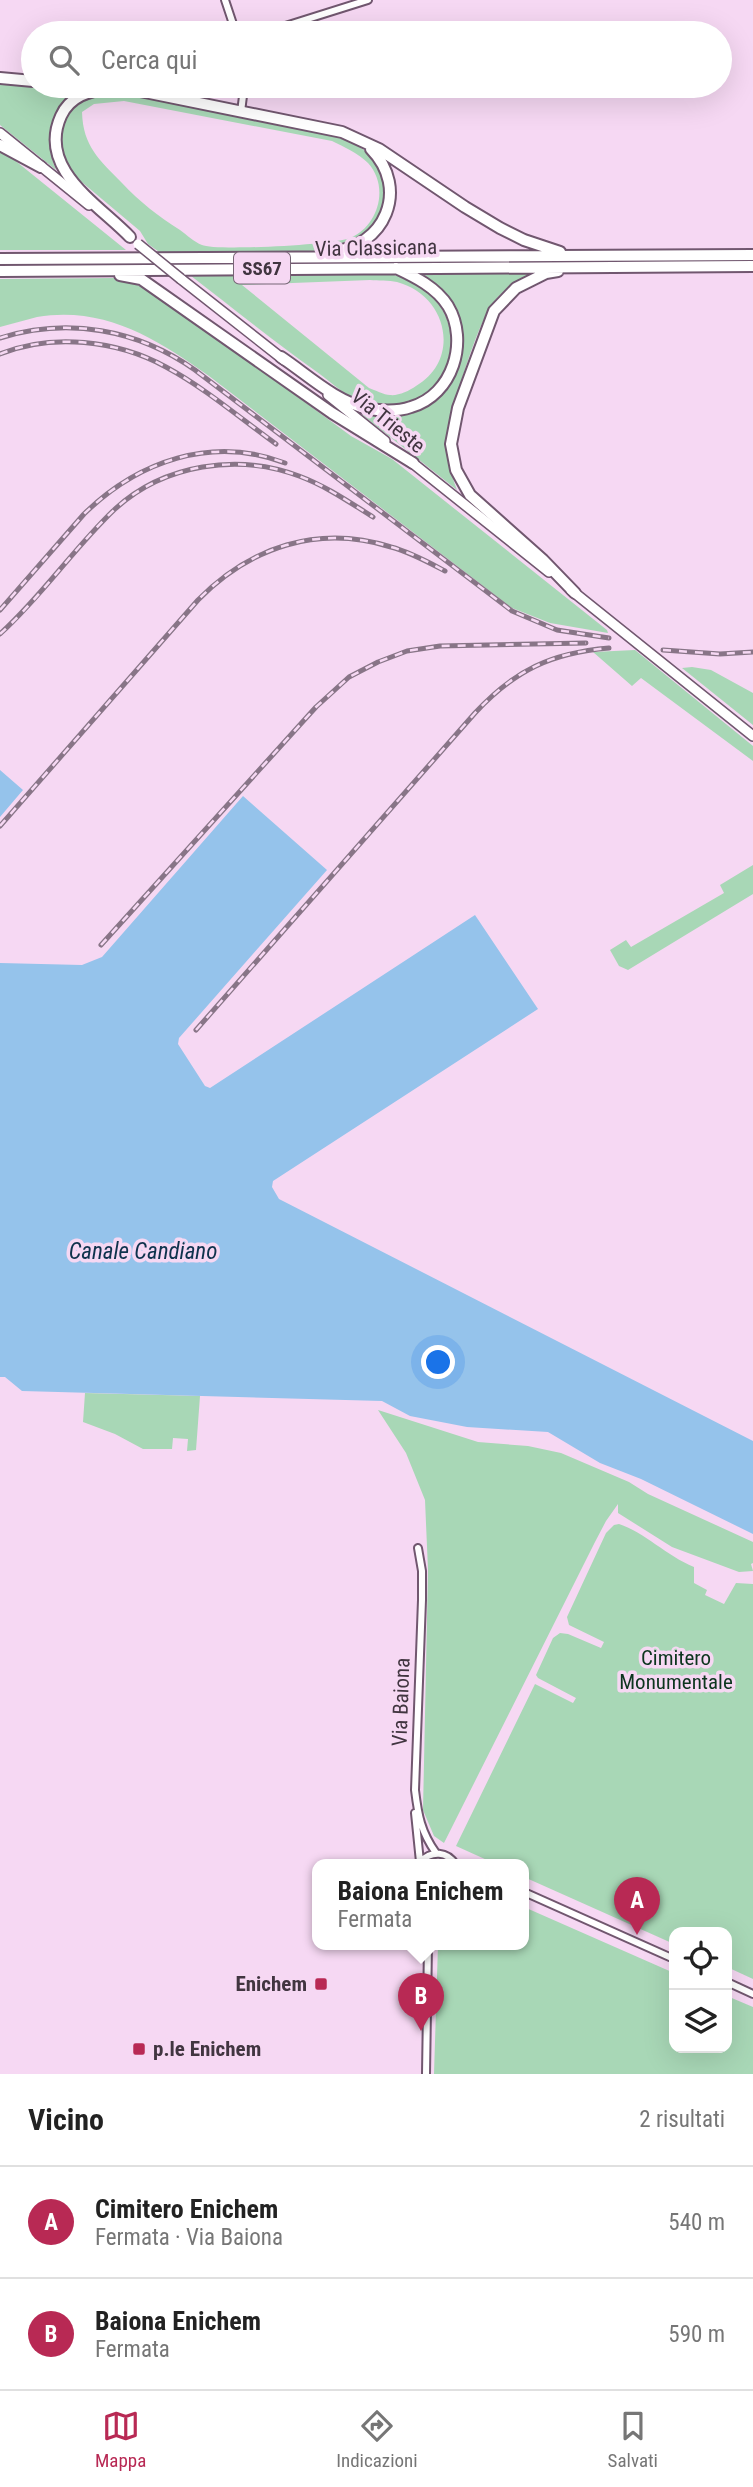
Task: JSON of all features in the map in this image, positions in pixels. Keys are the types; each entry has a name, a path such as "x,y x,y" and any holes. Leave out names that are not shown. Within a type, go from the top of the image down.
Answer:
{"highway":[{"path":"0,78 21,80"},
{"path":"75,98 62,113 54,135 63,172 134,241"},
{"path":"172,98 342,132 379,149 500,228 524,240 570,255"},
{"path":"249,259 285,253 351,249 371,236 382,223 390,191 385,169 379,158 355,138"},
{"path":"0,145 41,167"},
{"name":"Via Classicana","path":"0,259 753,255"},
{"name":"Via Classicana","path":"0,271 753,265"},
{"path":"281,357 346,401 367,408 391,411 413,407 430,397 453,366 458,348 456,327 448,306 436,292 419,279 394,267"},
{"path":"575,593 543,559 470,495 456,470 451,444 458,408 483,338 500,302 527,281 546,273 581,267"},
{"path":"43,270 129,275 141,279 331,413 413,463"}],"main road":[{"name":"Via Trieste","path":"0,133 753,736"}],"street":[{"path":"225,0 232,21"},
{"path":"301,21 368,0"},
{"path":"241,112 243,98"},
{"name":"Via Baiona","path":"418,1548 422,1570 422,1600 415,1790 422,1833 436,1853"},
{"path":"415,1790 414,1824 420,1848 419,1859"},
{"path":"422,1859 436,1853 446,1855 450,1859"},
{"path":"529,1894 669,1957"},
{"path":"426,2074 428,1950"},
{"path":"732,1984 753,1994"}],"green space":[{"path":"0,82 21,85 21,98 70,98 52,123 50,145 56,170 0,125"},
{"path":"82,98 144,98 333,136 359,147 373,158 385,184 384,205 380,215 367,231 349,244 334,250 162,254 148,244 140,231 71,173 58,142 67,113","holes":["124,101 332,141 368,163 375,173 379,194 374,216 360,233 340,241 322,243 211,247 196,242 157,214 107,167 89,144 82,112 94,104"]},
{"path":"0,150 7,154 126,250 0,250"},
{"path":"411,271 536,271 496,299 475,342 447,430 449,460 457,490 361,414 385,417 417,411 436,398 451,381 455,316"},
{"path":"186,272 382,273 413,282 434,298 447,320 452,344 448,368 435,388 415,402 387,406 366,404 340,390","holes":["373,280 397,282 414,289 428,300 442,329 443,345 439,360 430,374 413,388 396,395 369,388 242,285"]},
{"path":"115,278 143,287 167,301 351,436 392,459 608,633 550,623 512,608 209,376 149,338 129,328 86,316 37,317 0,327 0,279"},
{"path":"635,650 753,746 753,761 641,678 632,686 593,652"},
{"path":"682,668 711,670 753,693 753,725"},
{"path":"753,865 753,894 628,970 619,966 610,950 626,940 631,947 724,893 720,885"},
{"path":"85,1393 200,1396 196,1450 187,1451 188,1439 173,1438 172,1449 143,1449 115,1434 83,1422"},
{"path":"378,1410 478,1442 528,1446 561,1453 629,1482 648,1494 753,1542 753,1571 739,1572 672,1547 618,1513 618,1504 595,1542 444,1843 434,1836 423,1810 428,1570 425,1500 406,1453"},
{"name":"Cimitero Monumentale","path":"619,1524 694,1567 694,1583 707,1590 705,1595 724,1604 736,1583 753,1584 753,1979 732,1969 732,1927 669,1927 669,1942 529,1879 529,1859 485,1859 456,1846 535,1684 573,1703 576,1698 536,1675 553,1638 560,1633 568,1634 601,1648 604,1642 569,1625 567,1617 606,1533"},
{"path":"529,1909 669,1971 669,2053 732,2053 732,1998 753,2007 753,2074 434,2074 438,1950 529,1950"}],"water":[{"path":"0,770 23,790 0,817"},
{"name":"Canale Candiano","path":"243,796 327,870 179,1038 178,1044 205,1086 210,1088 475,915 538,1009 273,1181 272,1187 279,1199 753,1441 753,1534 641,1479 600,1463 548,1432 467,1427 410,1416 382,1401 22,1391 5,1377 0,1377 0,963 82,965 102,957"}],"railway":[{"path":"0,338 51,328 76,328 126,336 173,356 512,611 557,630 609,638"},
{"path":"0,354 20,347 62,342 106,345 127,351 180,375 276,444"},
{"path":"0,610 84,514 105,495 152,467 177,458 230,452 258,455 285,463"},
{"path":"0,634 115,509 134,494 179,473 227,464 276,469 319,485 373,517"},
{"path":"0,826 198,600 240,566 287,545 337,538 364,540 398,549 445,571"},
{"path":"101,945 316,707 349,677 407,651 440,646 586,643"},
{"path":"196,1030 490,698 535,666 569,654 609,648"},
{"path":"663,650 720,654 753,652"}],"place":[{"name":"Cimitero Enichem","path":"637,1935"},
{"name":"Enichem","path":"321,1984"},
{"name":"Baiona Enichem","path":"421,2031"},
{"name":"p.le Enichem","path":"139,2049"}]}
